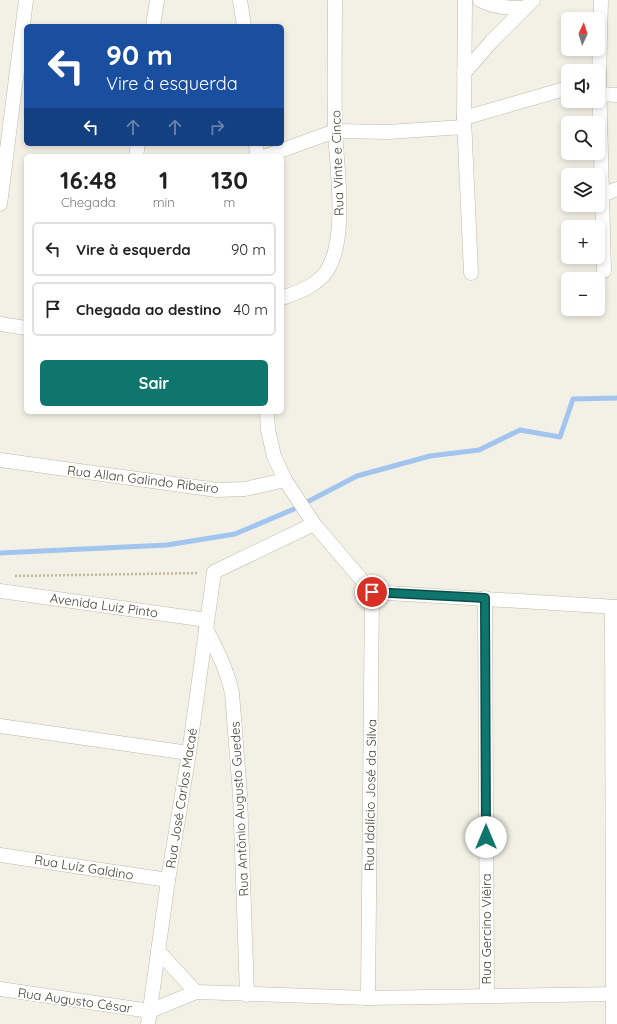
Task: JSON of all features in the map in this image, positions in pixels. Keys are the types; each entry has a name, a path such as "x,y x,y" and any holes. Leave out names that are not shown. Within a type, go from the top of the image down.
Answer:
{"street":[{"path":"0,204 26,0"},
{"path":"153,24 156,0"},
{"path":"240,0 244,24"},
{"name":"Rua Vinte e Cinco","path":"284,297 317,282 332,262 336,241 340,209 336,131 335,0"},
{"path":"465,0 464,122 471,273"},
{"path":"480,0 490,5 528,4"},
{"path":"599,64 600,0"},
{"path":"464,73 528,4"},
{"path":"272,154 336,131 388,132 464,122 561,90"},
{"path":"605,94 617,95"},
{"path":"600,108 601,168"},
{"path":"605,195 617,189"},
{"path":"602,212 604,271"},
{"path":"0,324 24,328"},
{"path":"267,414 268,430 274,456 285,480 314,524 372,592 615,607 615,994 613,1024"},
{"name":"Rua Allan Galindo Ribeiro","path":"0,460 217,490 245,489 285,480"},
{"path":"214,572 314,524"},
{"name":"Rua José Carlos Macaé","path":"149,1018 168,880 189,753 214,572"},
{"name":"Avenida Luiz Pinto","path":"0,591 206,624"},
{"name":"Rua Idalício José da Silva","path":"368,998 372,592"},
{"name":"Rua Gercino Viêira","path":"485,598 487,996"},
{"name":"Rua Antônio Augusto Guedes","path":"206,624 221,656 229,678 232,693 240,794 247,995"},
{"path":"0,726 189,753"},
{"name":"Rua Luíz Galdino","path":"0,855 168,880"},
{"path":"158,952 196,992"},
{"name":"Rua Augusto César","path":"0,989 149,1018"},
{"path":"149,1018 196,992 247,995 368,998 615,994"}],"path":[{"path":"7,576 134,575 214,572"}],"waterway":[{"path":"309,501 357,476 430,456 479,450 520,430 560,437 573,399 617,398"},
{"path":"0,553 167,545 235,534 294,509"}],"route":[{"path":"372,592 485,598 486,837"}]}
